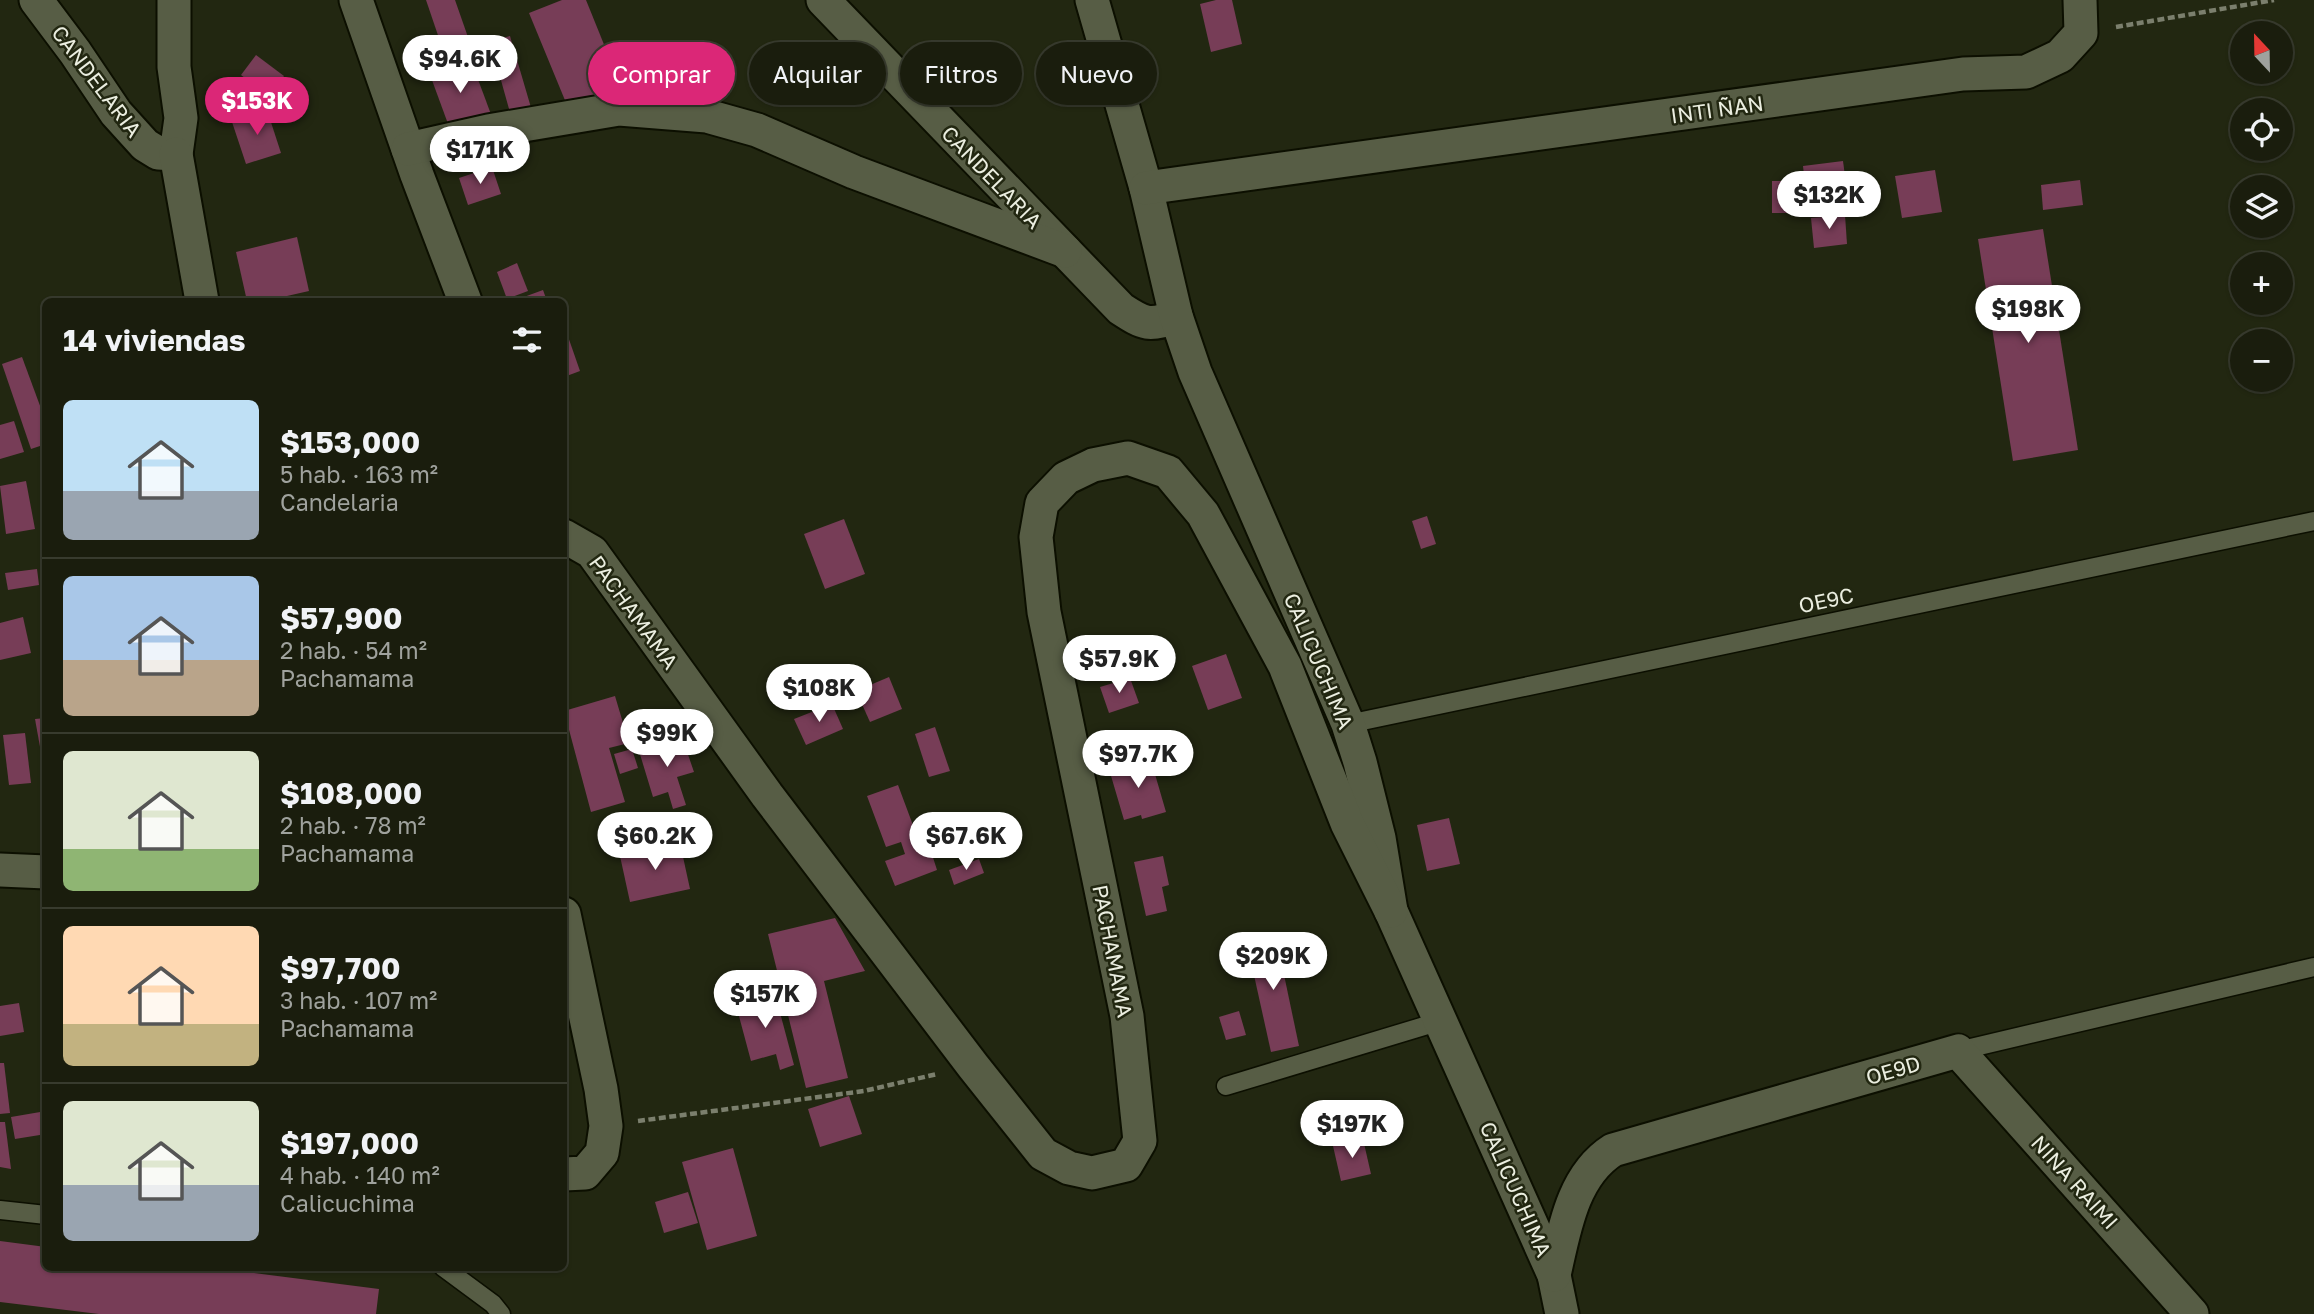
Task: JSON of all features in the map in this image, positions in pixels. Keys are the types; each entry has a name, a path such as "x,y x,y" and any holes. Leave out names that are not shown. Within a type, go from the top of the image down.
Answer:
{"street":[{"name":"CANDELARIA","path":"36,0 116,113 145,145 158,153 176,154"},
{"path":"174,0 174,67 181,118 176,154 201,298"},
{"path":"356,0 464,298"},
{"name":"CANDELARIA","path":"823,0 1121,309 1136,319 1151,324 1176,316"},
{"name":"CALICUCHIMA","path":"1092,0 1146,188 1176,316 1200,384 1348,724 1379,838 1391,911 1554,1275 1562,1314"},
{"path":"2080,0 2081,33"},
{"name":"INTI ÑAN","path":"1146,188 1963,74 2026,72 2060,56 2081,33"},
{"path":"408,149 488,131 619,109 707,116 757,130 854,172 1065,251"},
{"name":"PACHAMAMA","path":"567,538 592,552 767,796 973,1066 1044,1154 1069,1168 1092,1173 1126,1165 1140,1141 1127,1016 1044,612 1037,537 1042,503 1066,478 1093,466 1128,458 1168,472 1203,514 1285,666 1347,823 1391,911"},
{"path":"0,870 42,872"},
{"path":"567,928 601,1089 606,1126 602,1153 584,1173 567,1174"},
{"name":"OE9D","path":"1554,1275 1565,1224 1586,1174 1599,1159 1613,1150 1958,1051"},
{"name":"NINA RAIMI","path":"1958,1051 2192,1314"}],"lane":[{"name":"OE9C","path":"1348,724 2314,521"},
{"name":"OE9D","path":"1958,1051 2314,967"},
{"path":"1226,1086 1441,1021"},
{"path":"0,1210 42,1215"},
{"path":"448,1271 493,1304 501,1314"}],"path":[{"path":"2081,33 2274,0"},
{"path":"606,1126 864,1091 973,1066"}],"building":[{"path":"426,0 455,0 469,40 443,50"},
{"path":"562,0 586,0 603,42 588,42 588,102 569,110 529,13"},
{"path":"1232,0 1242,44 1211,52 1200,4"},
{"path":"510,36 532,111 511,116 497,66 479,72 471,47"},
{"path":"256,55 284,76 269,97 241,75"},
{"path":"470,58 492,117 451,132 429,72"},
{"path":"249,89 257,107 234,117 226,99"},
{"path":"267,110 281,153 246,164 232,122"},
{"path":"1843,161 1849,206 1808,212 1803,166"},
{"path":"492,167 501,194 468,205 459,178"},
{"path":"1935,170 1942,212 1902,218 1895,176"},
{"path":"2080,180 2083,205 2043,210 2041,185"},
{"path":"1772,181 1800,181 1800,213 1772,213"},
{"path":"1845,215 1847,244 1814,248 1811,218"},
{"path":"2043,229 2078,450 2013,461 1978,239"},
{"path":"297,237 309,291 278,298 246,298 236,252"},
{"path":"517,263 528,291 507,298 497,272"},
{"path":"543,290 546,298 521,298"},
{"path":"567,334 580,371 567,376"},
{"path":"22,357 42,411 42,445 31,449 2,364"},
{"path":"14,421 24,452 0,459 0,425"},
{"path":"26,481 35,529 6,534 0,486"},
{"path":"1427,516 1436,544 1421,549 1412,521"},
{"path":"844,519 865,574 825,589 804,534"},
{"path":"37,569 39,585 8,590 5,573"},
{"path":"23,617 31,653 0,660 0,623"},
{"path":"1226,654 1242,698 1208,710 1192,666"},
{"path":"889,677 902,709 870,722 856,691"},
{"path":"1130,678 1139,703 1109,713 1100,687"},
{"path":"615,696 629,743 609,748 625,802 591,812 567,722 567,710"},
{"path":"832,704 843,729 806,745 794,719"},
{"path":"42,718 42,758 35,719"},
{"path":"935,727 950,771 929,777 915,734"},
{"path":"25,733 31,783 9,785 3,735"},
{"path":"682,737 694,772 677,777 686,805 673,809 668,792 653,797 639,751"},
{"path":"632,749 638,768 620,774 614,754"},
{"path":"1150,757 1166,812 1142,819 1141,815 1124,820 1109,769"},
{"path":"898,785 917,836 914,837 918,849 929,845 937,870 895,886 885,861 905,854 901,842 886,847 867,796"},
{"path":"1449,818 1460,864 1427,871 1417,825"},
{"path":"964,820 970,835 946,844 941,829"},
{"path":"680,843 690,889 630,902 620,856"},
{"path":"1163,856 1169,885 1162,887 1167,911 1146,916 1134,862"},
{"path":"979,859 984,873 954,885 949,870"},
{"path":"835,918 865,971 824,981 848,1078 806,1088 768,934"},
{"path":"1275,932 1299,1046 1271,1052 1246,939"},
{"path":"775,994 794,1065 780,1070 776,1054 751,1061 736,1005"},
{"path":"19,1003 24,1032 0,1036 0,1006"},
{"path":"1239,1011 1246,1035 1226,1040 1219,1017"},
{"path":"0,1063 4,1063 10,1113 0,1114"},
{"path":"849,1096 862,1134 820,1147 808,1109"},
{"path":"42,1112 42,1135 15,1139 11,1117"},
{"path":"0,1122 5,1122 11,1169 0,1167"},
{"path":"1363,1139 1371,1174 1341,1181 1333,1146"},
{"path":"733,1148 757,1236 707,1250 682,1162"},
{"path":"688,1192 698,1223 664,1233 655,1202"},
{"path":"0,1241 42,1246 42,1271 238,1271 379,1289 376,1314 99,1314 0,1302"}]}
